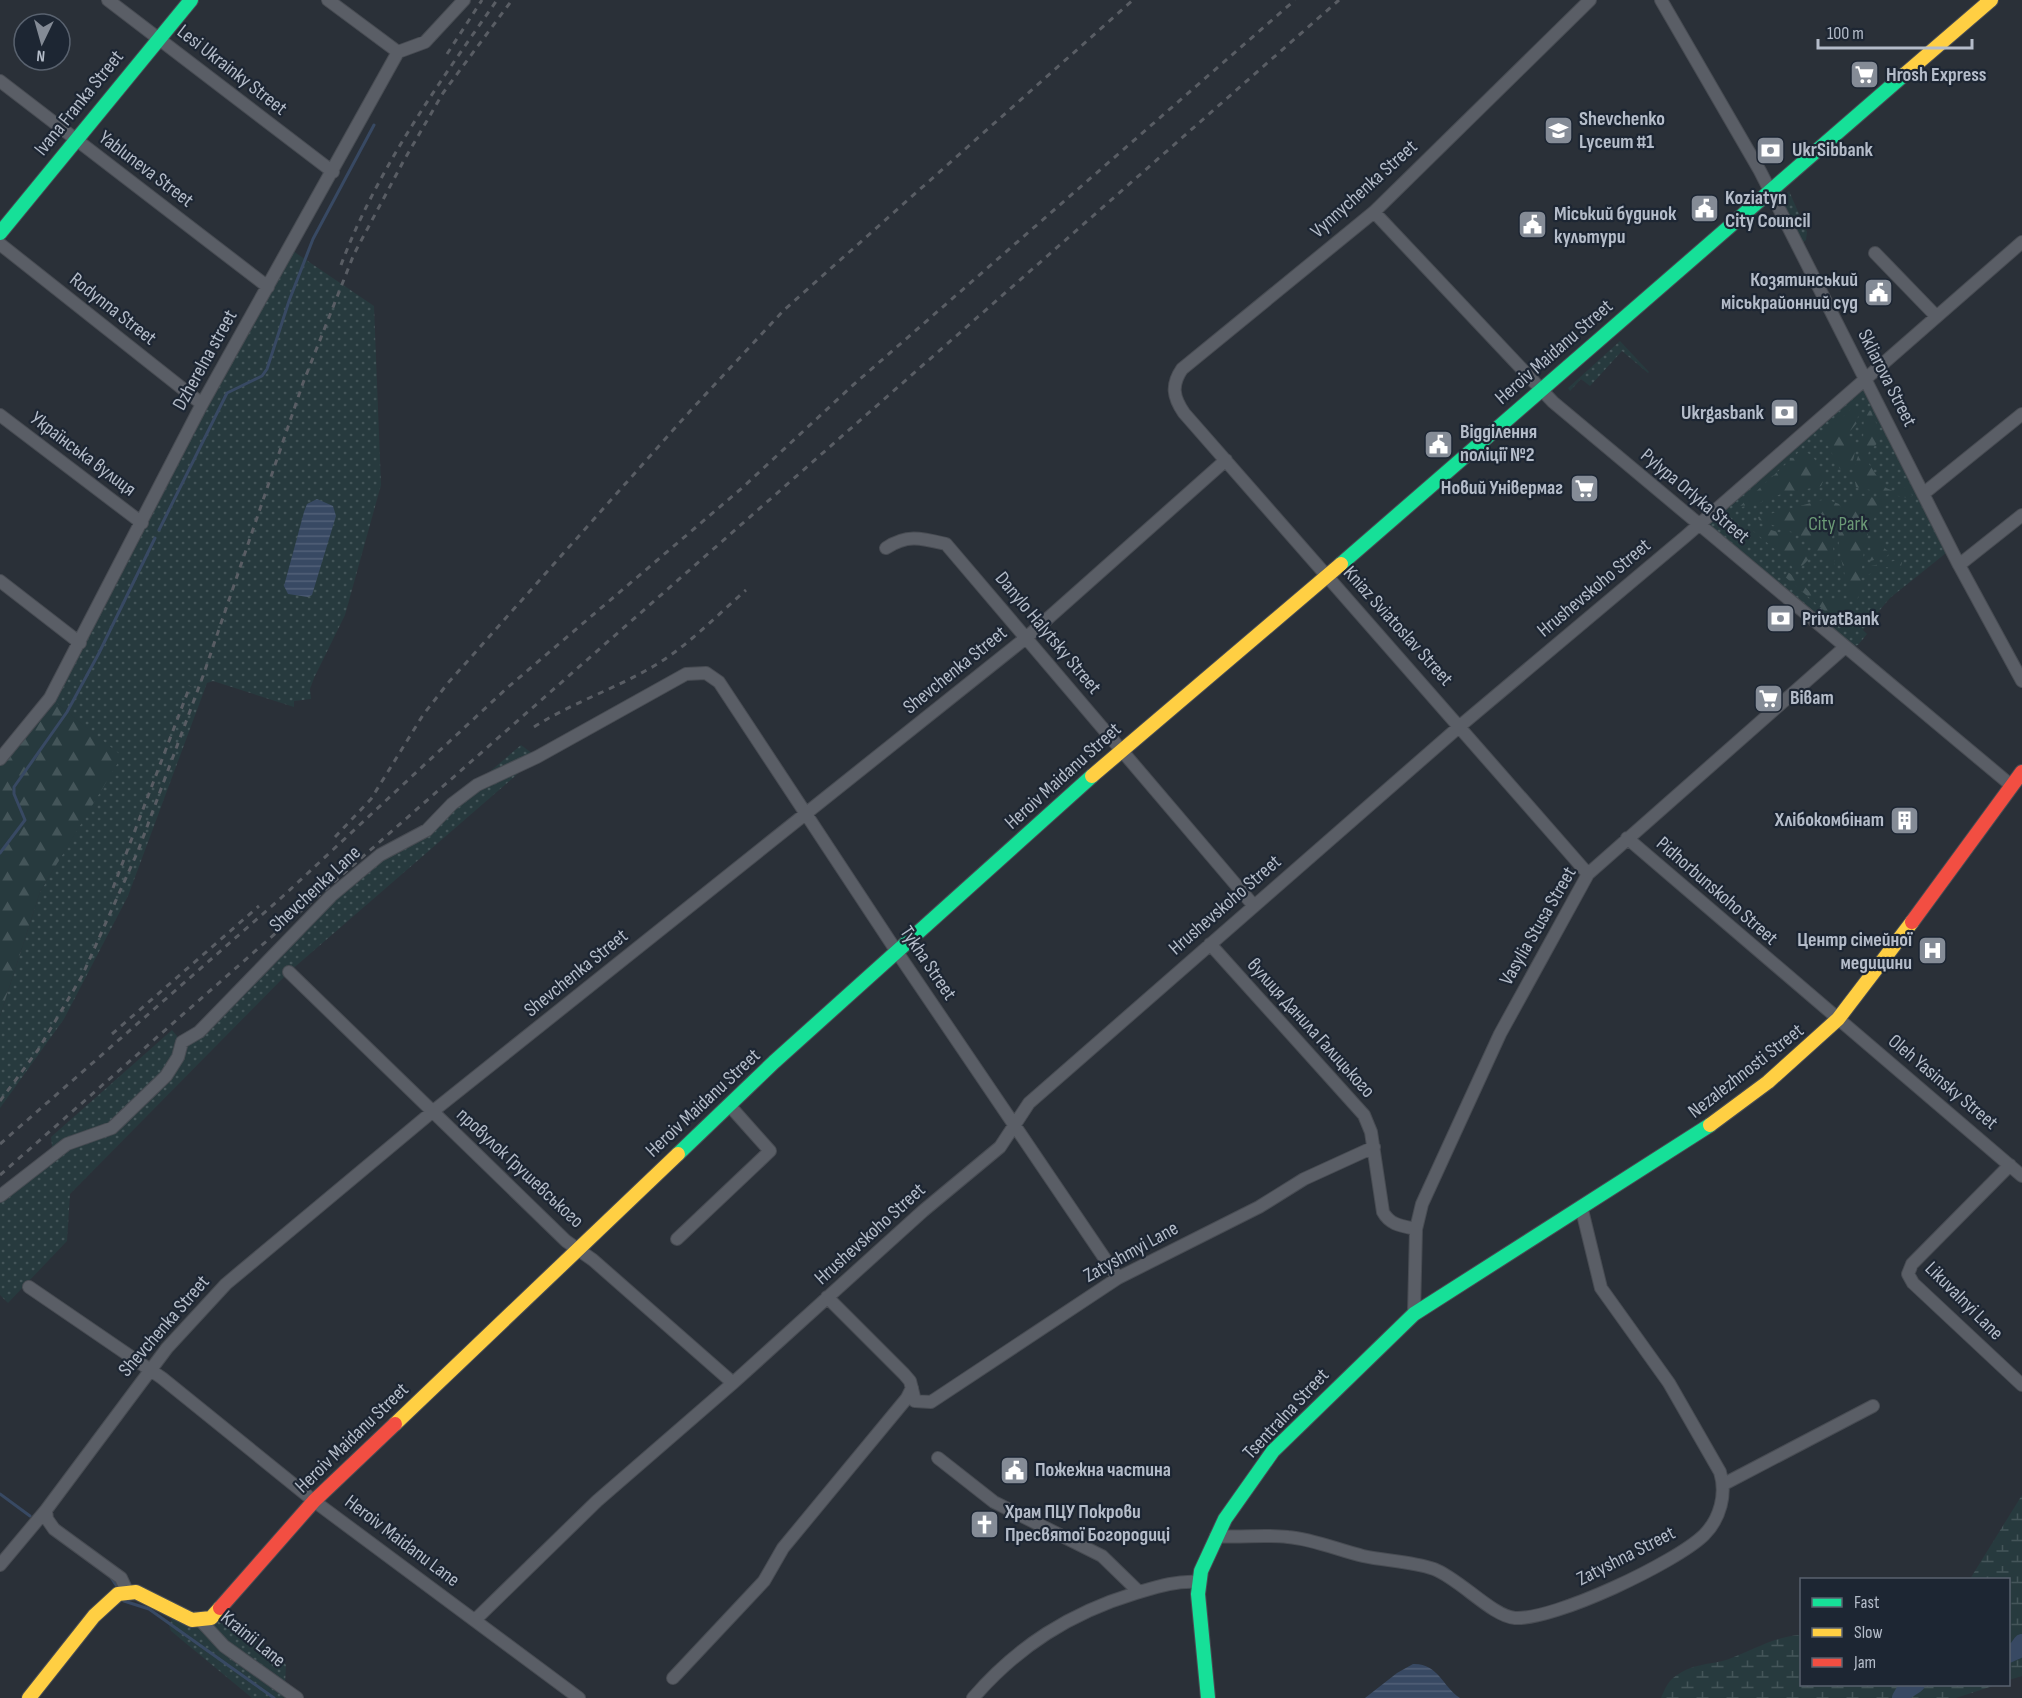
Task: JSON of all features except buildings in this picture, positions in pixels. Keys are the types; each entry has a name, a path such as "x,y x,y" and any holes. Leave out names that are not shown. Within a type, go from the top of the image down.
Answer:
{"street":[{"name":"Lesi Ukrainky Street","path":"108,0 333,172"},
{"name":"Ivana Franka Street","path":"0,233 191,0"},
{"path":"328,0 398,52 425,42 464,0"},
{"name":"Vynnychenka Street","path":"1178,405 1173,386 1182,369 1374,212 1590,0"},
{"name":"Skliarova Street","path":"1661,0 1760,171 1959,565 2022,681"},
{"name":"Heroiv Maidanu Street","path":"201,1621 211,1618 219,1611 292,1523 314,1501 577,1248 897,952 1120,751 1327,576 1991,0"},
{"name":"Dzherelna street","path":"3,750 50,698 80,644 202,404 398,52"},
{"name":"Yabluneva Street","path":"0,81 268,287"},
{"name":"Pylypa Orlyka Street","path":"1374,212 1540,390 1844,648 2012,786"},
{"name":"Hrushevskoho Street","path":"476,1619 597,1501 733,1383 923,1211 1000,1147 1029,1103 1460,726 1698,524 2022,242"},
{"name":"Rodynna Street","path":"0,244 202,404"},
{"path":"1875,253 1936,316"},
{"name":"Kniaz Sviatoslav Street","path":"1178,405 1588,874"},
{"path":"1923,494 2022,414"},
{"name":"Українська вулиця","path":"0,415 142,523"},
{"name":"Shevchenka Street","path":"0,1565 46,1510 149,1371 201,1308 233,1278 432,1112 807,815 1027,637 1226,460"},
{"path":"1959,565 2022,515"},
{"name":"Danylo Halytsky Street","path":"886,548 900,538 924,539 946,544 1254,906"},
{"path":"0,581 80,644"},
{"name":"Vasylia Stusa Street","path":"1414,1314 1416,1229 1431,1180 1500,1034 1588,874 1844,648"},
{"name":"Tykha Street","path":"706,673 719,682 897,952 1118,1278"},
{"name":"Shevchenka Lane","path":"0,1196 66,1144 105,1132 141,1103 172,1066 182,1042 199,1032 331,896 380,855 428,830 452,804 477,785 537,757 686,674 706,673"},
{"name":"Nezalezhnosti Street","path":"1414,1314 1448,1290 1582,1210 1728,1112 1798,1056 1838,1019 2022,772"},
{"name":"Pidhorbunskoho Street","path":"1627,838 1838,1019"},
{"name":"вулиця Данила Галицького","path":"1210,944 1364,1115 1374,1147 1383,1212 1394,1223 1416,1229"},
{"name":"провулок Грушевського","path":"289,972 566,1241 733,1383"},
{"name":"Oleh Yasinsky Street","path":"1838,1019 2022,1176"},
{"path":"676,1239 770,1151 729,1105"},
{"name":"Zatyshmyi Lane","path":"912,1388 915,1401 931,1402 1118,1278 1260,1207 1304,1179 1374,1147"},
{"name":"Likuvalnyi Lane","path":"2010,1165 1912,1264 1908,1274 1913,1283 2022,1385"},
{"path":"1582,1210 1601,1288 1669,1383 1720,1472 1724,1484 1873,1406"},
{"name":"Heroiv Maidanu Lane","path":"29,1287 149,1371 314,1501 476,1619 579,1698"},
{"path":"673,1678 764,1581 783,1548 907,1398 912,1388 904,1374 827,1298"},
{"name":"Tsentralna Street","path":"1208,1698 1198,1582 1216,1536 1272,1451 1414,1314"},
{"path":"939,1458 994,1502 1102,1557 1139,1592"},
{"name":"Zatyshna Street","path":"1216,1536 1290,1537 1362,1556 1419,1565 1454,1579 1506,1616 1524,1617 1589,1600 1684,1549 1703,1536 1712,1525 1719,1511 1724,1484"},
{"path":"29,1698 99,1610 114,1596 128,1592 121,1578 54,1529 47,1519 46,1510"},
{"path":"973,1698 1022,1648 1049,1630 1093,1607 1182,1581 1198,1582"},
{"name":"Krainii Lane","path":"128,1592 143,1594 182,1615 201,1621 224,1646 297,1698"}],"green space":[{"path":"1789,191 1807,232 1806,240 1798,246 1775,202"},
{"path":"290,249 374,306 381,485 345,615 314,678 310,689 311,699 294,701 294,707 213,681 207,683 128,896 64,1019 0,1108 0,1016 40,892 121,756 50,698"},
{"path":"1620,341 1648,373 1622,351 1590,386 1581,379 1570,391 1568,388"},
{"name":"City Park","path":"1866,377 1951,549 1890,598 1863,630 1867,634 1858,645 1844,648 1698,524"},
{"path":"1854,406 1859,409 1857,423 1845,437 1854,443 1854,454 1852,462 1845,471 1840,469 1823,436"},
{"path":"1867,409 1871,411 1880,437 1869,451 1867,461 1884,487 1893,491 1906,487 1911,489 1912,496 1908,498 1856,487 1853,472 1863,440 1864,414"},
{"path":"1800,451 1812,456 1818,464 1825,477 1821,486 1764,498 1762,502 1738,508"},
{"path":"1857,495 1882,499 1885,503 1877,513 1868,534 1860,594 1857,599 1852,599 1849,596 1841,556 1839,531 1841,519 1847,507"},
{"path":"1826,499 1841,507 1832,538 1835,564 1832,565 1800,535 1759,520 1758,517"},
{"path":"1755,525 1791,536 1809,552 1808,560 1798,570 1793,569 1789,561 1752,530"},
{"path":"1875,540 1890,553 1886,557 1870,561 1871,543"},
{"path":"1898,560 1902,562 1900,571 1895,572 1887,567 1867,575 1866,571 1871,566"},
{"path":"1788,572 1817,597 1840,599 1845,602 1853,627 1851,630 1847,630 1784,576"},
{"path":"50,698 122,756 40,892 0,1016 0,759"},
{"path":"521,745 537,757 289,972 70,1194 67,1241 8,1303 0,1295 0,1196 53,1154 51,1137 172,1030 182,1042 331,896 411,839"},
{"path":"2022,1495 2022,1676 2010,1680 2010,1578 1971,1578"},
{"path":"219,1611 280,1658 286,1665 285,1685 297,1698 252,1698 171,1631 169,1625 176,1612"},
{"path":"1800,1635 1800,1686 1993,1686 1956,1698 1661,1698 1671,1680 1687,1669 1729,1659 1790,1636"}],"water":[{"path":"317,499 333,506 336,516 312,595 308,597 288,594 284,586 304,512 307,504"},
{"path":"1413,1664 1428,1667 1434,1671 1460,1698 1365,1698 1397,1673"}],"waterway":[{"path":"159,530 227,393 262,376 267,369 289,301 313,239 374,125"},
{"path":"0,853 25,820 14,794 14,787 67,712 99,653 155,538"},
{"path":"0,1494 30,1516"},
{"path":"110,1576 116,1585"},
{"path":"124,1601 149,1609 274,1698"},
{"path":"2010,1653 2017,1650 2022,1643"},
{"path":"1901,1698 1905,1691 1913,1686"}],"railway":[{"path":"447,54 482,0"},
{"path":"341,265 372,195 391,161 432,95 497,0"},
{"path":"0,1101 38,1050 82,976 138,851 203,676 303,383 354,254 443,93 512,0"},
{"path":"335,837 371,799 423,715 448,683 691,410 784,310 1133,0"},
{"path":"0,1144 281,898 507,688 742,488 852,386 1295,0"},
{"path":"0,1175 1339,0"},
{"path":"534,727 561,711 659,663 698,634 746,590"},
{"path":"113,888 190,686"},
{"path":"112,1034 259,906"}],"traffic: fast":[{"path":"0,233 191,0"},
{"path":"1341,564 1905,74"},
{"path":"678,1154 774,1062 1092,776"},
{"path":"1208,1698 1198,1594 1201,1571 1225,1519 1273,1451 1414,1314 1710,1125"}],"traffic: slow":[{"path":"1905,74 1991,0"},
{"path":"1092,776 1341,564"},
{"path":"1710,1125 1768,1082 1838,1019 1912,922"},
{"path":"395,1424 678,1154"},
{"path":"29,1698 94,1616 118,1594 136,1592 192,1620 211,1618 220,1608"}],"traffic: jam":[{"path":"1912,922 2022,772"},
{"path":"220,1608 314,1501 395,1424"}],"place":[{"name":"Hrosh Express","path":"1865,75"},
{"name":"Shevchenko Lyceum #1","path":"1558,131"},
{"name":"UkrSibbank","path":"1771,150"},
{"name":"Koziatyn City Council","path":"1704,209"},
{"name":"Міський будинок культури","path":"1533,225"},
{"name":"Козятинський міськрайонний суд","path":"1879,292"},
{"name":"Ukrgasbank","path":"1785,413"},
{"name":"Відділення поліції №2","path":"1439,444"},
{"name":"Новий Універмаг","path":"1584,488"},
{"name":"PrivatBank","path":"1781,619"},
{"name":"Віват","path":"1769,698"},
{"name":"Хлібокомбінат","path":"1905,820"},
{"name":"Центр сімейної медицини","path":"1933,951"},
{"name":"Пожежна частина","path":"1014,1470"},
{"name":"Храм ПЦУ Покрови Пресвятої Богородиці","path":"984,1524"}]}
